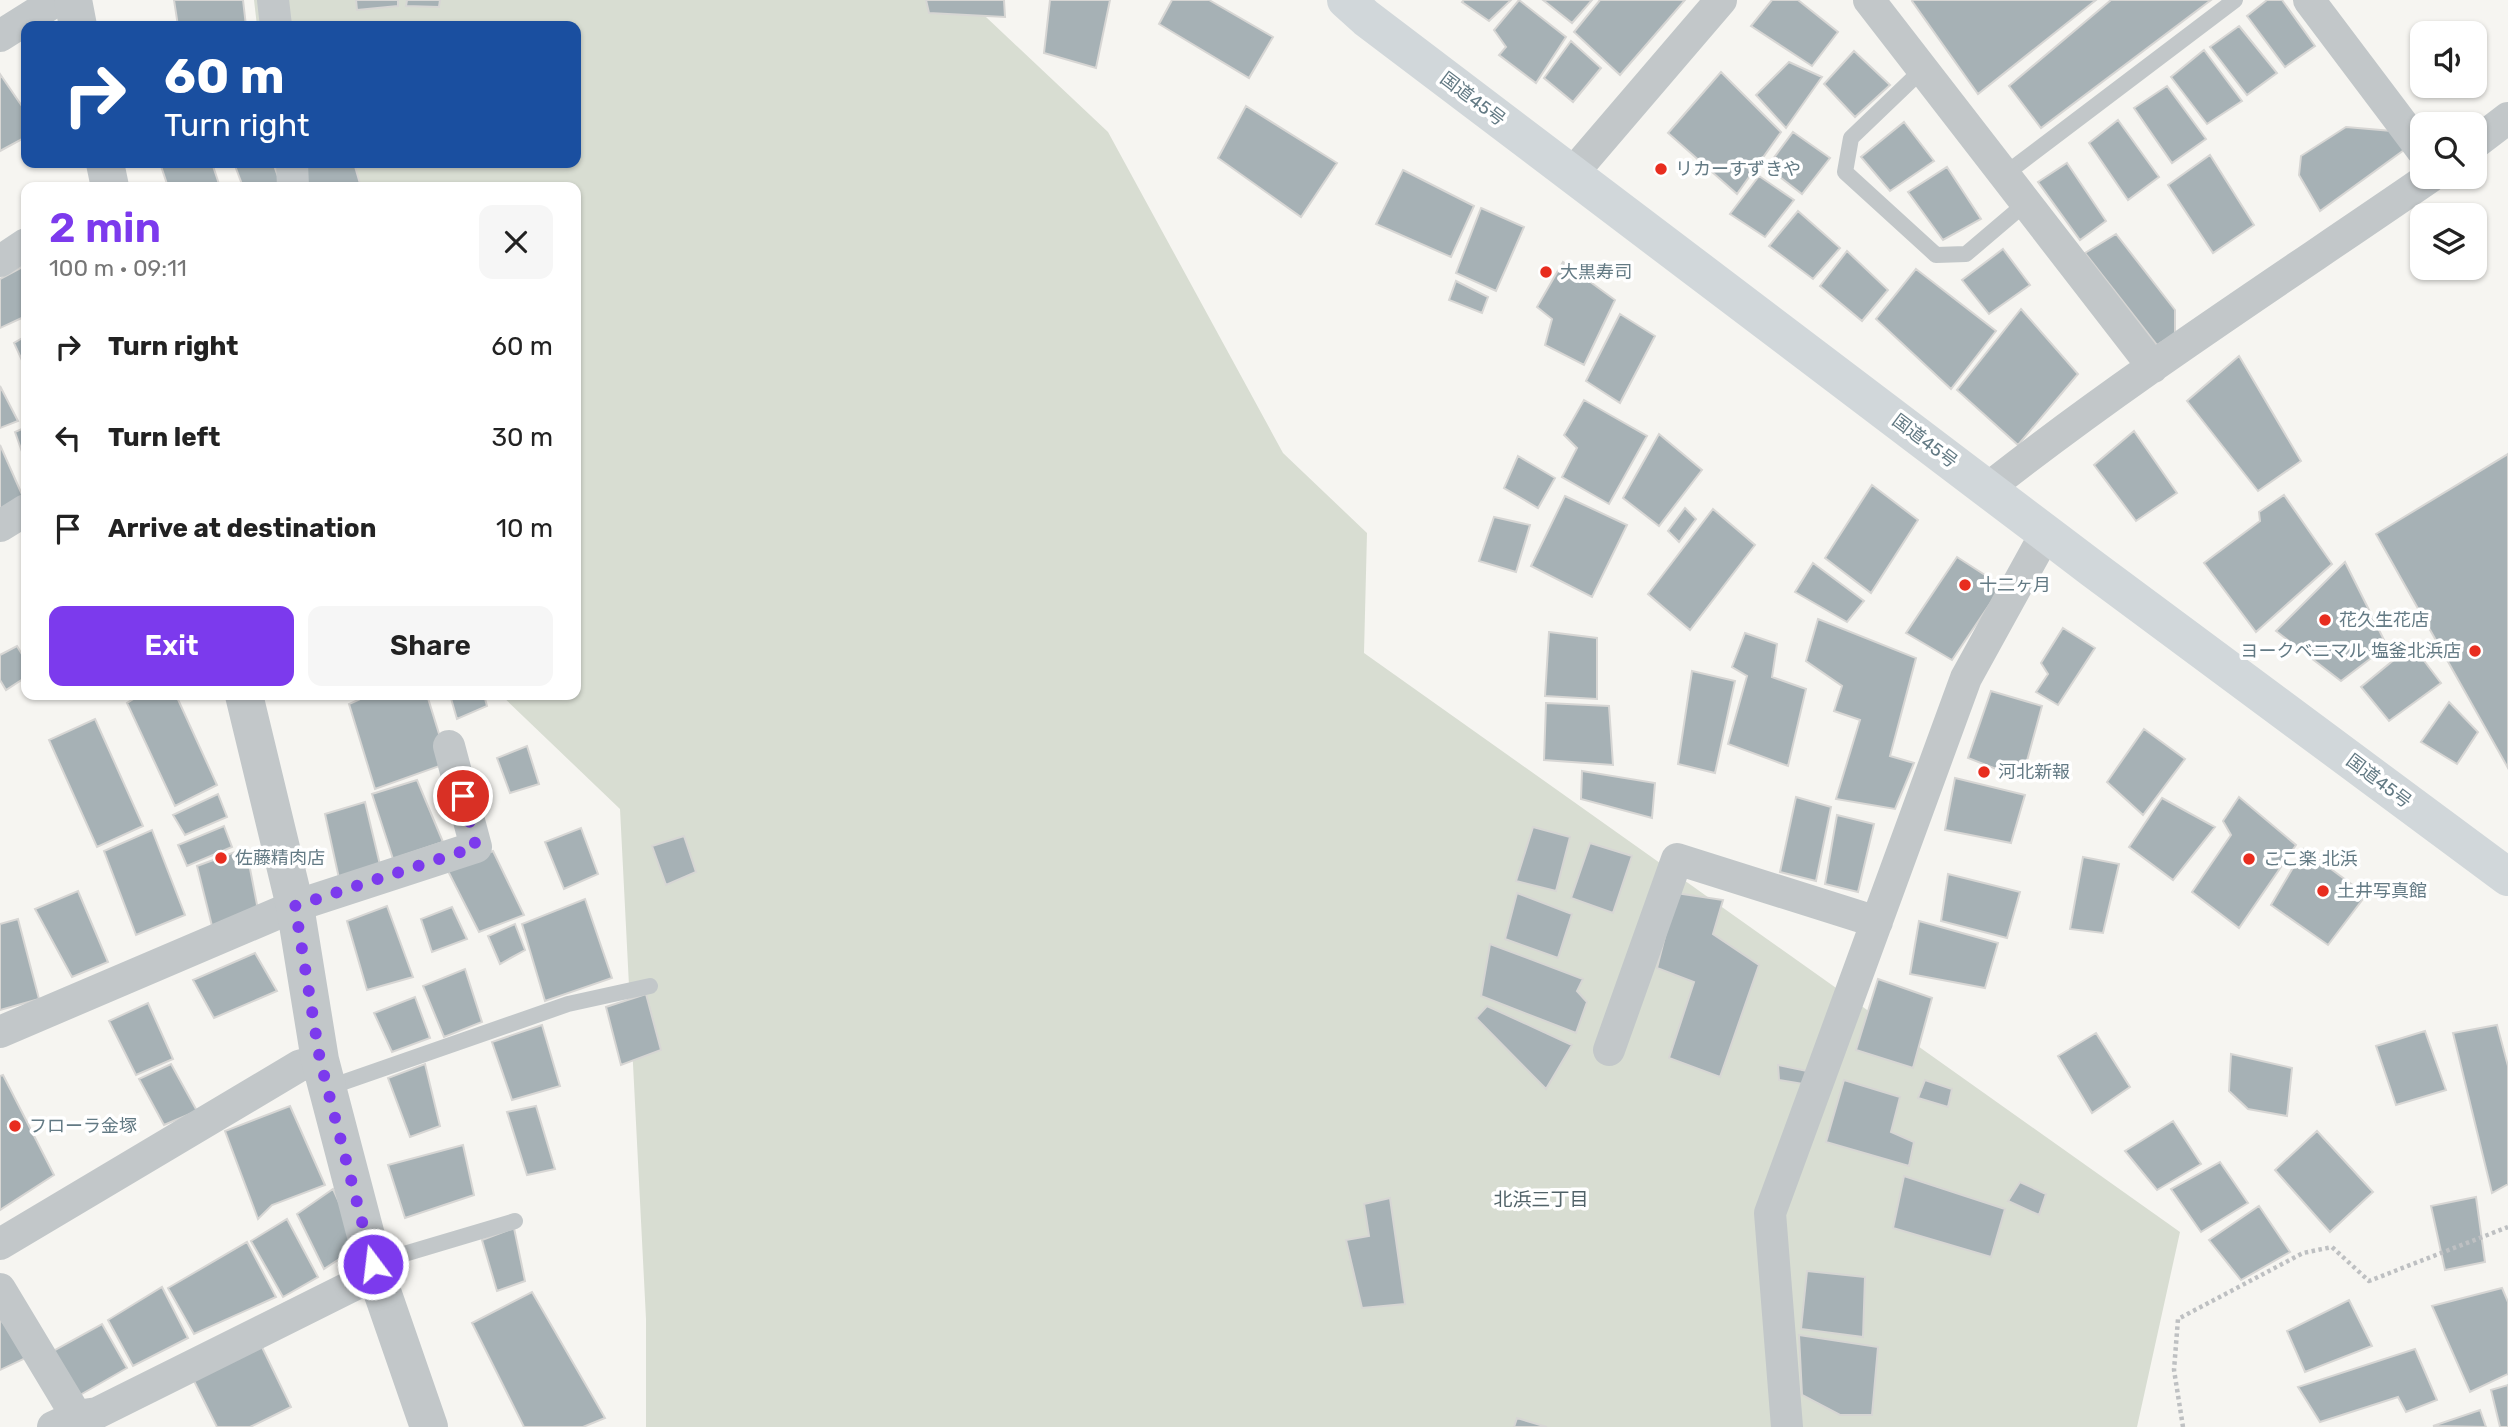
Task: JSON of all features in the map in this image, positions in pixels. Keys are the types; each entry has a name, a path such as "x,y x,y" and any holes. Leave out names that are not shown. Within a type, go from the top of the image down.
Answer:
{"highway":[{"name":"国道45号","path":"1346,0 1366,19 1987,489 2508,877"}],"street":[{"path":"24,21 57,0"},
{"path":"73,0 77,21"},
{"path":"273,0 275,21"},
{"path":"1572,174 1721,0"},
{"path":"1869,0 2153,367"},
{"path":"2309,0 2410,134"},
{"path":"0,36 21,23"},
{"path":"2487,134 2508,118"},
{"path":"1987,489 2153,367 2413,189"},
{"path":"0,261 21,247"},
{"path":"0,526 21,513"},
{"path":"1787,1427 1770,1213 1966,678 2046,533"},
{"path":"245,700 295,906 324,1074 375,1269 429,1427"},
{"path":"0,1031 295,906 476,847 449,746"},
{"path":"1608,1050 1676,859 1877,922"},
{"path":"0,1244 299,1066 324,1074"},
{"path":"0,1289 71,1423 97,1413 375,1269"}],"lane":[{"path":"2004,174 2235,0"},
{"path":"1923,69 1851,138 1845,172 1936,255 1966,254 2026,203"},
{"path":"324,1074 568,1004 650,986"},
{"path":"375,1269 515,1221"}],"path":[{"path":"2183,1427 2175,1370 2178,1319 2304,1253 2332,1247 2369,1281 2508,1227"}],"shaded area":[{"path":"254,0 968,0 1108,132 1283,453 1367,533 1364,653 2180,1232 2137,1427 646,1427 646,1319 620,809 506,700 581,700 581,182 276,182 275,168 581,168 581,21 256,21"}],"building":[{"path":"174,0 243,0 245,21 177,21"},
{"path":"356,0 398,0 398,6 357,10"},
{"path":"407,0 440,0 439,7 406,6"},
{"path":"926,0 1004,0 1005,17 929,13"},
{"path":"1050,0 1110,0 1096,68 1044,53"},
{"path":"1172,0 1209,0 1273,37 1249,78 1159,24"},
{"path":"1511,0 1489,21 1462,2"},
{"path":"1519,0 1566,37 1536,83 1499,55 1506,47 1494,30"},
{"path":"1543,0 1592,0 1572,23"},
{"path":"1600,0 1685,0 1620,75 1574,32"},
{"path":"1772,0 1798,0 1838,32 1812,66 1751,26"},
{"path":"1913,0 2096,0 1978,94"},
{"path":"2111,0 2211,0 2041,128 2009,86"},
{"path":"2267,0 2282,0 2315,46 2285,67 2247,16"},
{"path":"2239,26 2277,73 2247,95 2210,47"},
{"path":"1571,41 1601,68 1573,102 1544,78"},
{"path":"2204,50 2242,101 2207,124 2171,77"},
{"path":"1854,51 1890,85 1855,117 1824,84"},
{"path":"1789,62 1822,77 1786,128 1756,95"},
{"path":"1721,72 1781,132 1737,194 1668,133"},
{"path":"0,74 21,105 21,140 0,151"},
{"path":"2167,86 2206,139 2172,163 2134,108"},
{"path":"1246,106 1337,163 1301,217 1218,158"},
{"path":"2118,120 2159,177 2128,200 2089,143"},
{"path":"1904,122 1934,161 1890,191 1861,157"},
{"path":"2346,127 2392,131 2404,150 2320,211 2299,175 2301,156"},
{"path":"1793,132 1830,158 1802,194 1767,167"},
{"path":"2210,155 2254,225 2213,253 2168,185"},
{"path":"2067,163 2106,221 2080,240 2038,182"},
{"path":"1947,167 1981,219 1943,240 1908,192"},
{"path":"162,168 214,168 218,182 166,182"},
{"path":"236,168 275,168 280,182 241,182"},
{"path":"304,168 355,168 360,182 303,182"},
{"path":"1403,170 1474,206 1451,257 1376,224"},
{"path":"1759,176 1794,200 1765,237 1730,214"},
{"path":"1481,208 1524,227 1496,291 1456,273"},
{"path":"1798,211 1840,248 1813,279 1769,246"},
{"path":"2116,234 2175,310 2175,334 2157,345 2085,253"},
{"path":"2003,249 2030,285 1989,314 1962,280"},
{"path":"1847,251 1888,290 1862,321 1820,286"},
{"path":"1563,262 1615,300 1584,365 1545,345 1552,319 1537,307"},
{"path":"21,268 21,318 0,328 0,279"},
{"path":"1916,269 1996,331 1951,389 1876,319"},
{"path":"1456,281 1488,297 1482,313 1449,300"},
{"path":"2021,309 2078,374 2018,445 1957,390"},
{"path":"1620,314 1655,336 1620,403 1586,381"},
{"path":"21,339 21,358 14,343"},
{"path":"2239,356 2301,461 2258,491 2187,401"},
{"path":"0,386 18,421 0,428"},
{"path":"1584,400 1647,436 1609,504 1562,477 1577,448 1564,435"},
{"path":"21,429 21,449 15,432"},
{"path":"2134,431 2177,493 2136,521 2094,465"},
{"path":"1659,434 1702,470 1659,526 1623,498"},
{"path":"0,445 21,492 21,500 0,511"},
{"name":"ヨークベニマル 塩釜北浜店","path":"2508,454 2508,768 2376,534"},
{"path":"1518,456 1555,478 1538,508 1504,488"},
{"path":"1872,485 1918,520 1871,593 1825,558"},
{"path":"2284,495 2332,564 2256,632 2204,563 2260,521 2259,512"},
{"path":"1565,496 1627,525 1592,597 1531,566"},
{"path":"1685,508 1696,519 1679,542 1668,531"},
{"path":"1713,509 1755,545 1690,630 1648,594"},
{"path":"1494,517 1530,525 1516,572 1479,561"},
{"path":"1957,557 2002,586 1952,660 1906,633"},
{"path":"2345,562 2387,646 2341,681 2276,631"},
{"path":"1813,563 1864,601 1847,622 1795,592"},
{"path":"1818,619 1916,658 1890,756 1914,763 1895,809 1836,799 1860,720 1834,711 1842,686 1806,661"},
{"path":"2063,628 2095,648 2058,705 2036,692 2048,674 2041,663"},
{"path":"1549,632 1597,638 1597,699 1545,696"},
{"path":"1745,633 1777,644 1772,677 1806,689 1788,766 1728,744 1747,676 1732,667"},
{"path":"2412,645 2441,683 2389,721 2361,687"},
{"path":"17,646 21,653 21,680 6,690 0,680 0,655"},
{"path":"1692,671 1735,681 1715,773 1678,764"},
{"path":"1991,691 2042,706 2022,779 1968,758"},
{"path":"132,700 178,700 217,785 175,806 127,703"},
{"path":"358,700 429,700 448,763 375,789 349,704"},
{"path":"451,700 485,700 487,706 457,719"},
{"path":"2449,702 2478,732 2457,764 2421,742"},
{"path":"1546,703 1609,706 1613,765 1544,760"},
{"path":"95,719 143,826 97,847 49,740"},
{"path":"2144,729 2185,759 2143,815 2107,782"},
{"path":"527,746 539,784 510,793 497,758"},
{"path":"1582,771 1655,783 1652,818 1581,799"},
{"path":"1955,778 2025,795 2011,843 1945,830"},
{"path":"417,780 443,842 393,859 372,794"},
{"path":"218,794 227,817 185,835 173,815"},
{"path":"1796,797 1831,807 1816,881 1780,872"},
{"path":"2239,797 2296,845 2239,928 2192,892 2231,835 2223,821"},
{"path":"2162,798 2215,827 2173,880 2129,847"},
{"path":"365,802 381,869 340,883 325,814"},
{"path":"1837,815 1874,824 1858,892 1825,884"},
{"path":"224,826 232,847 187,866 178,845"},
{"path":"1533,827 1570,837 1556,891 1516,881"},
{"path":"581,828 598,874 564,889 545,842"},
{"path":"152,830 185,915 136,935 104,851"},
{"path":"684,836 696,872 666,885 652,846"},
{"path":"1590,843 1632,856 1613,913 1571,898"},
{"path":"246,848 258,910 213,930 197,866"},
{"path":"2304,849 2366,895 2328,945 2271,905"},
{"path":"493,851 524,915 479,932 447,869"},
{"path":"2083,857 2119,864 2103,933 2070,929"},
{"path":"1948,874 2020,892 2007,938 1941,921"},
{"path":"78,891 108,962 72,977 35,909"},
{"path":"1517,893 1572,914 1558,958 1505,939"},
{"path":"1676,893 1723,900 1713,934 1759,965 1720,1077 1669,1058 1694,982 1657,968"},
{"path":"585,899 612,978 545,1001 522,924"},
{"path":"387,906 413,977 367,990 347,921"},
{"path":"452,907 467,939 432,952 421,919"},
{"path":"18,919 39,999 0,1010 0,924"},
{"path":"1919,921 1998,943 1985,988 1910,974"},
{"path":"515,924 525,950 500,964 488,936"},
{"path":"1490,944 1583,979 1577,991 1587,1002 1576,1033 1481,996"},
{"path":"255,953 277,991 214,1018 193,980"},
{"path":"465,969 482,1022 444,1037 423,986"},
{"path":"1878,979 1932,998 1913,1068 1856,1050"},
{"path":"646,994 661,1050 621,1065 606,1007"},
{"path":"415,997 430,1038 392,1052 374,1013"},
{"path":"148,1003 173,1059 136,1075 109,1021"},
{"path":"1487,1006 1572,1045 1546,1089 1476,1018"},
{"path":"542,1025 560,1086 512,1100 492,1042"},
{"path":"2497,1025 2508,1066 2508,1184 2492,1193 2453,1033"},
{"path":"2425,1031 2446,1090 2396,1105 2376,1046"},
{"path":"2096,1033 2130,1087 2092,1113 2058,1056"},
{"path":"2231,1054 2292,1068 2287,1116 2248,1109 2229,1091"},
{"path":"171,1064 197,1111 164,1125 139,1079"},
{"path":"425,1064 440,1126 410,1137 388,1078"},
{"path":"1778,1065 1807,1071 1803,1084 1779,1080"},
{"name":"フローラ金塚","path":"3,1075 54,1175 0,1210 0,1076"},
{"path":"1844,1080 1900,1097 1891,1132 1914,1142 1909,1166 1826,1142"},
{"path":"1925,1080 1952,1089 1948,1107 1918,1098"},
{"path":"290,1106 325,1185 272,1205 258,1219 225,1131"},
{"path":"536,1106 555,1169 527,1175 507,1112"},
{"path":"2173,1121 2201,1164 2157,1190 2125,1151"},
{"path":"2317,1131 2373,1192 2330,1232 2275,1170"},
{"path":"463,1145 474,1195 405,1218 388,1165"},
{"path":"2220,1162 2248,1203 2201,1232 2171,1189"},
{"path":"1904,1176 2005,1209 1991,1257 1893,1228"},
{"path":"2020,1182 2046,1194 2039,1215 2008,1201"},
{"path":"333,1189 359,1246 324,1269 297,1214"},
{"path":"2476,1197 2485,1262 2445,1270 2431,1206"},
{"path":"1390,1198 1405,1304 1362,1308 1346,1240 1369,1236 1364,1204"},
{"path":"2259,1206 2290,1252 2241,1280 2209,1240"},
{"path":"287,1219 318,1277 283,1297 251,1241"},
{"path":"514,1228 525,1281 497,1291 482,1240"},
{"path":"247,1242 276,1297 194,1334 168,1288"},
{"path":"1807,1271 1865,1277 1863,1337 1801,1329"},
{"path":"162,1287 188,1338 133,1366 108,1320"},
{"path":"2502,1288 2508,1302 2508,1374 2470,1392 2432,1306"},
{"path":"532,1292 605,1418 583,1427 524,1427 472,1323"},
{"path":"2349,1300 2372,1346 2305,1372 2287,1331"},
{"path":"0,1319 30,1356 0,1370"},
{"path":"102,1324 127,1368 80,1395 53,1351"},
{"path":"1799,1335 1878,1347 1872,1415 1840,1415 1802,1395"},
{"path":"259,1341 291,1407 250,1427 217,1427 191,1375"},
{"path":"2415,1349 2437,1400 2406,1412 2398,1397 2320,1422 2298,1387"},
{"path":"2508,1385 2508,1427 2500,1427 2491,1390"},
{"path":"2480,1410 2486,1427 2433,1426"},
{"path":"1517,1418 1547,1427 1514,1427"}],"place":[{"name":"リカーすずきや","path":"1661,169"},
{"name":"大黒寿司","path":"1546,272"},
{"name":"十二ヶ月","path":"1965,585"},
{"name":"花久生花店","path":"2325,620"},
{"name":"ヨークベニマル 塩釜北浜店","path":"2475,651"},
{"name":"河北新報","path":"1984,772"},
{"name":"佐藤精肉店","path":"221,858"},
{"name":"ここ楽 北浜","path":"2249,859"},
{"name":"土井写真館","path":"2323,891"},
{"name":"フローラ金塚","path":"15,1126"}],"district":[{"name":"北浜三丁目","path":"1541,1199"}],"route":[{"path":"373,1264 320,1060 295,906 476,847 463,796"}]}
